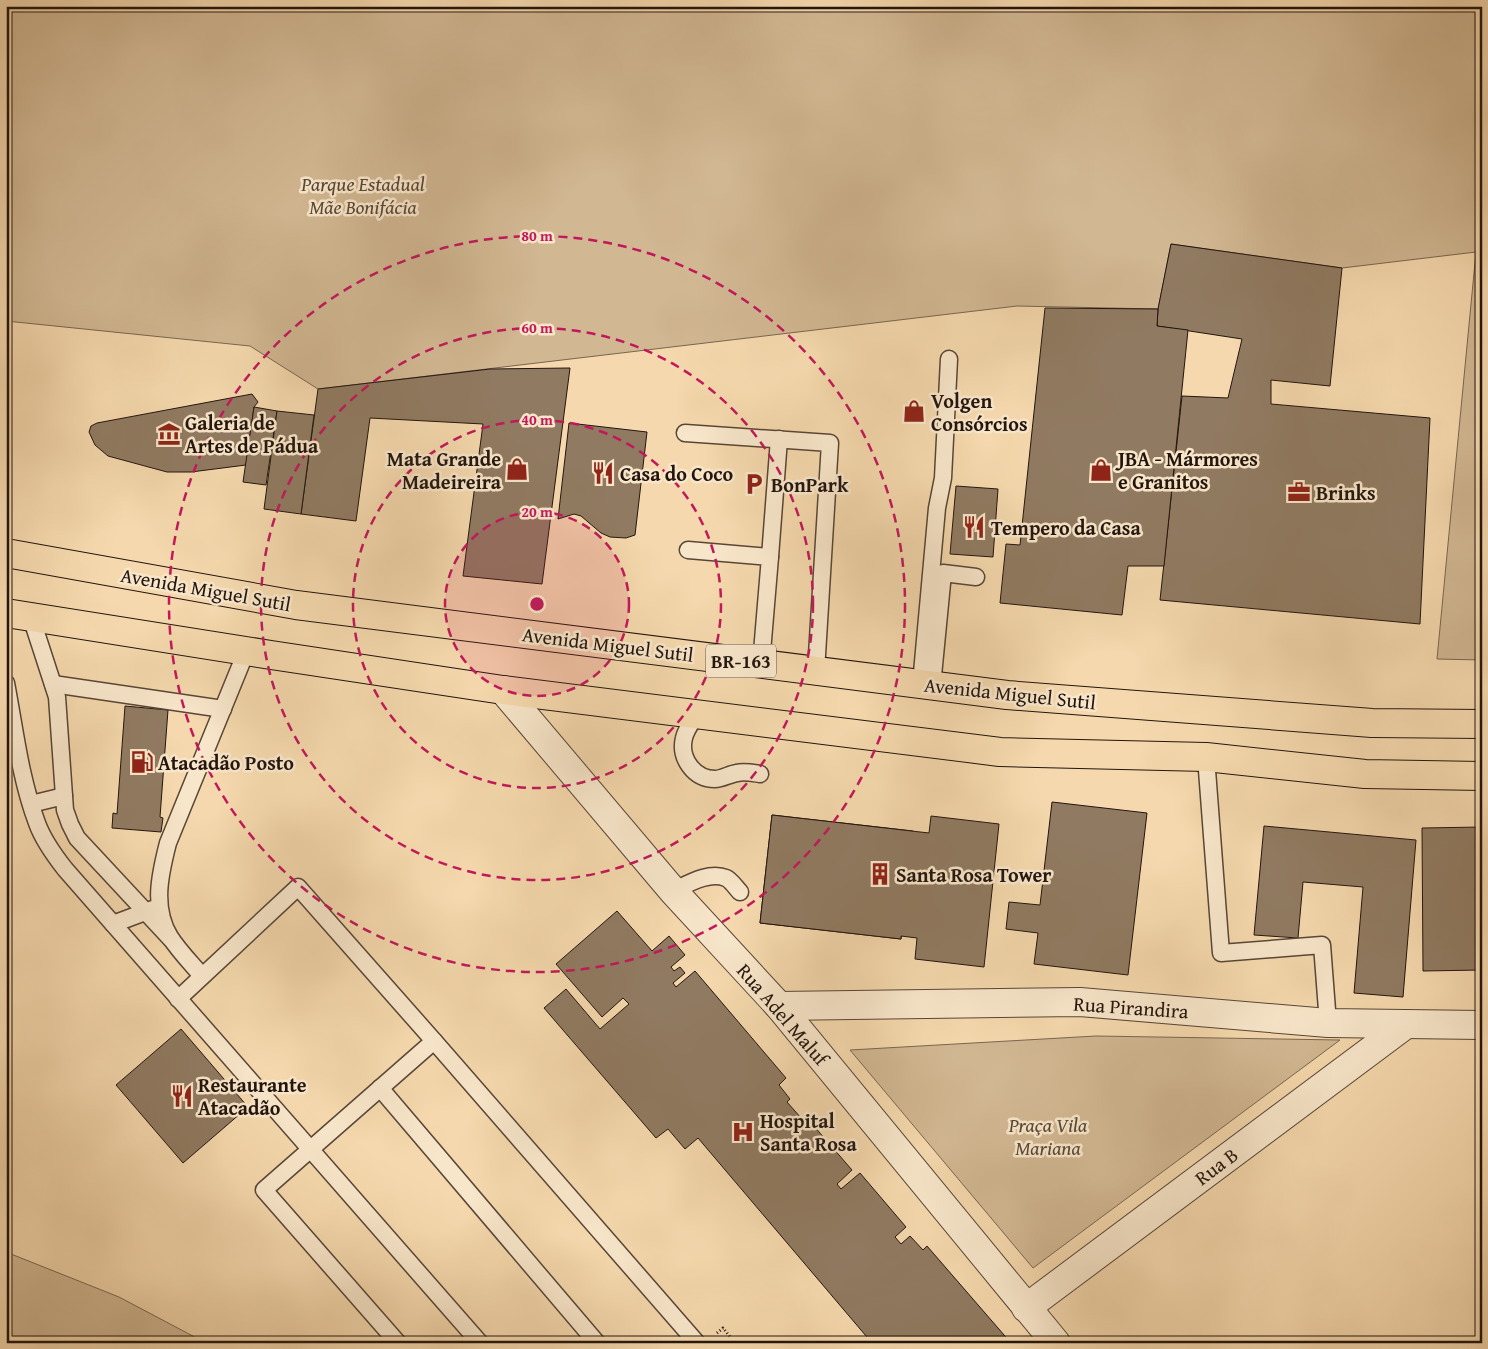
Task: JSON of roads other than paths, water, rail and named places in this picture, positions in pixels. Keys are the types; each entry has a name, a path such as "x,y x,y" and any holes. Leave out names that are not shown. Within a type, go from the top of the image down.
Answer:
{"highway":[{"name":"Avenida Miguel Sutil","path":"6,553 296,605 1007,695 1372,723 1482,724"},
{"path":"19,615 246,652 503,690 1000,752 1206,757 1365,774 1482,776"}],"street":[{"name":"Rua Adel Maluf","path":"503,690 673,891 779,1006 1056,1343"},
{"name":"Rua Pirandira","path":"779,1006 1080,1002 1328,1023 1482,1025"},
{"name":"Rua B","path":"1026,1308 1405,1025"}],"lane":[{"path":"927,685 937,508 943,478 949,359"},
{"path":"685,433 830,443 816,671"},
{"path":"761,664 779,440"},
{"path":"688,550 770,557"},
{"path":"927,685 943,573 976,577"},
{"path":"19,615 53,684 57,697 64,810 77,838 153,910 171,939 202,976"},
{"path":"153,910 168,843 246,652"},
{"path":"6,683 25,785 37,824 51,852 480,1343"},
{"path":"53,684 223,709"},
{"path":"697,714 686,733 683,751 692,769 701,776 714,779 739,772 760,774"},
{"path":"1206,757 1221,953 1322,945 1328,1023"},
{"path":"31,804 64,796"},
{"path":"673,891 701,879 715,876 727,878 740,892"},
{"path":"178,999 298,887 697,1343"},
{"path":"113,924 153,910"},
{"path":"398,1343 264,1190 434,1041"},
{"path":"380,1088 597,1343"}],"place":[{"name":"Volgen Consórcios","path":"914,411"},
{"name":"Galeria de Artes de Pádua","path":"169,434"},
{"name":"Mata Grande Madeireira","path":"517,469"},
{"name":"JBA - Mármores e Granitos","path":"1101,470"},
{"name":"Casa do Coco","path":"603,473"},
{"name":"BonPark","path":"754,484"},
{"name":"Brinks","path":"1299,492"},
{"name":"Tempero da Casa","path":"974,527"},
{"name":"Atacadão Posto","path":"142,762"},
{"name":"Santa Rosa Tower","path":"880,874"},
{"name":"Restaurante Atacadão","path":"182,1096"},
{"name":"Hospital Santa Rosa","path":"743,1132"}],"park label":[{"name":"Parque Estadual Mãe Bonifácia","path":"363,194"},
{"name":"Praça Vila Mariana","path":"1048,1136"}]}
